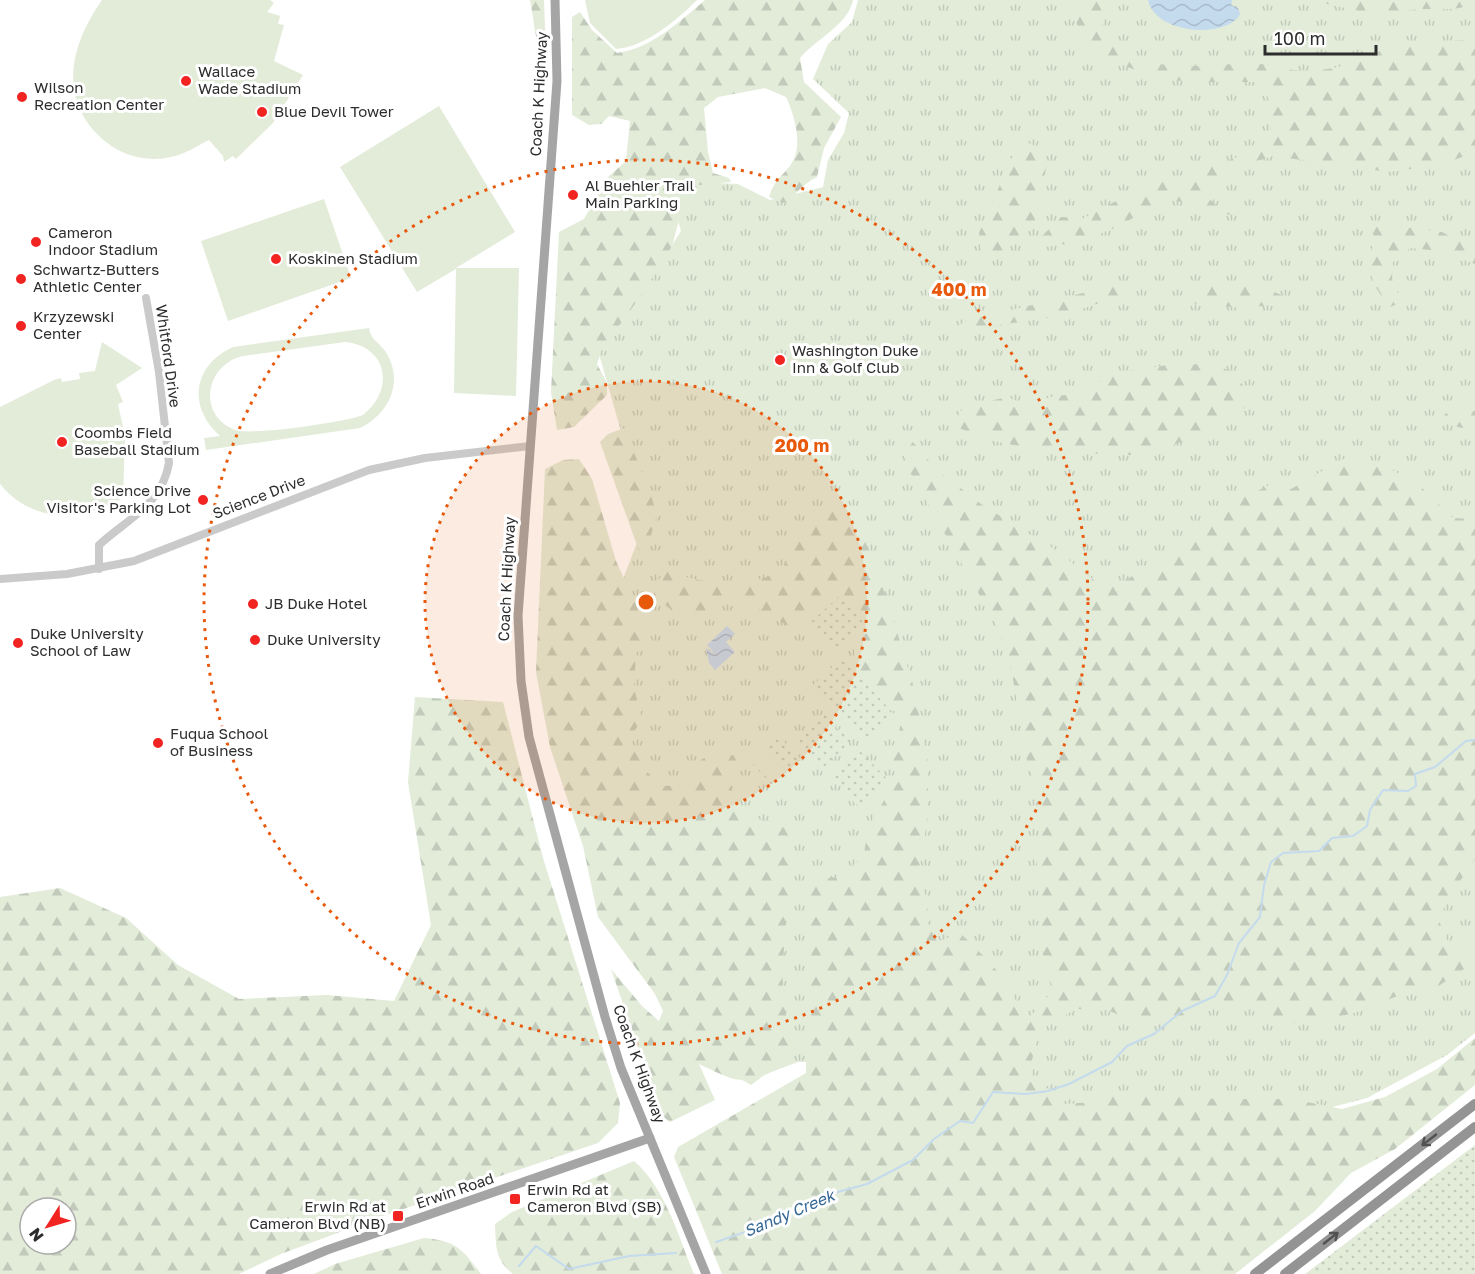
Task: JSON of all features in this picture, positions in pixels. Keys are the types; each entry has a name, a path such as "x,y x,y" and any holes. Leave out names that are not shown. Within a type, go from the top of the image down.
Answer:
{"highway":[{"path":"1255,1274 1475,1104"},
{"path":"1285,1274 1475,1126"}],"main road":[{"name":"Coach K Highway","path":"555,0 557,81 518,616 521,681 529,737 605,1017 621,1068 706,1274"},
{"name":"Erwin Road","path":"270,1274 327,1250 650,1138"}],"street":[{"name":"Whitford Drive","path":"99,568 99,545 134,519 156,497 167,476 169,463 159,372 146,298"},
{"name":"Science Drive","path":"0,579 99,568 134,561 369,470 425,458 530,446"}],"green space":[{"name":"Wallace Wade Stadium","path":"102,0 270,0 274,3 267,12 280,16 278,24 284,25 274,61 303,75 273,123 236,159 233,156 224,162 223,156 209,140 171,157 154,159 129,155 106,142 90,126 80,110 74,92 73,74 76,55 82,36"},
{"path":"530,0 544,0 546,56 540,60"},
{"path":"585,0 697,0 670,24 649,38 616,49 590,23"},
{"path":"705,0 853,0 845,17 800,58 804,82 841,117 824,148 817,177 783,203 769,197 775,183 790,166 797,150 795,122 786,97 765,88 718,97 704,108 708,152 713,173 729,178 731,182 688,186 677,193 679,220 672,246 640,297 602,349 597,364 607,383 607,395 574,427 557,430 551,392 559,232 584,219 607,178 626,161 630,121 609,116 601,124 589,125 572,115 572,17 580,12 592,30 617,53 642,46 653,40"},
{"path":"858,0 1475,0 1475,1033 1447,1055 1367,1098 1317,1111 1066,1110 871,1062 798,1062 767,1073 751,1085 724,1069 610,795 615,600 646,519 597,347 636,302 681,231 667,181 738,184 770,200 823,187 828,160 844,133 849,113 813,79 828,44 852,22"},
{"path":"1073,0 1118,0 1103,18 1102,32 1122,48 1141,58 1159,64 1177,66 1260,64 1316,71 1348,64 1399,46 1475,40 1475,152 1441,165 1388,172 1273,156 1227,171 1202,185 1210,199 1233,215 1202,212 1183,202 1165,200 1117,227 1079,242 1038,248 1039,239 1061,217 1084,218 1148,184 1178,178 1249,153 1266,143 1273,117 1271,103 1256,82 1187,82 1151,76 1089,52 1080,43"},
{"path":"1276,0 1475,0 1475,5 1453,9 1419,9 1372,14 1318,2"},
{"path":"439,106 515,232 456,268 519,268 516,396 454,393 456,269 417,292 340,167"},
{"path":"1026,141 1037,148 1047,164 1035,220 1004,252 986,264 981,252 979,233 1011,159"},
{"name":"Koskinen Stadium","path":"324,199 351,278 228,321 201,241"},
{"path":"1359,221 1442,232 1475,249 1475,264 1440,251 1410,248 1393,262 1392,279 1402,302 1390,307 1377,289 1371,274 1374,235"},
{"path":"1130,282 1118,297 1060,316 945,333 968,320"},
{"path":"1220,282 1263,287 1288,298 1282,304 1242,308 1190,303 1183,290 1192,285"},
{"path":"369,328 372,336 385,350 392,365 393,387 385,407 370,422 360,428 206,450 204,438 220,436 209,425 202,412 199,387 209,364 233,347","holes":["345,342 359,345 378,360 383,382 380,394 363,415 298,427 244,431 235,430 223,423 215,413 210,390 214,379 230,361 243,356"]},
{"name":"Coombs Field Baseball Stadium","path":"102,342 142,368 116,385 123,402 118,404 125,437 123,498 91,512 75,515 58,515 27,506 13,497 0,484 0,407 54,380 61,378 62,382 80,379 79,373 95,371"},
{"path":"1208,364 1232,371 1246,389 1245,408 1192,437 1146,453 1112,455 1022,446 993,441 952,424 964,407 1007,397 1024,404 1055,396 1087,393 1110,374 1167,365"},
{"path":"1455,406 1475,411 1475,431 1454,426 1444,415"},
{"path":"624,428 657,515 643,562 600,442 608,434"},
{"path":"913,442 936,469 981,504 1057,551 1095,581 1122,582 1156,563 1197,522 1270,485 1291,489 1343,459 1389,468 1421,487 1453,518 1475,519 1475,859 1447,900 1439,921 1450,946 1473,948 1464,969 1437,987 1423,986 1354,1013 1315,1022 1270,1023 1244,1004 1214,1002 1175,1019 1139,1023 1107,1010 1076,1009 1040,1030 1032,1060 1033,1085 1054,1090 1065,1104 1093,1102 1125,1093 1216,1099 1292,1099 1342,1109 1385,1097 1437,1069 1475,1038 1475,1085 1395,1149 1351,1173 1315,1211 1235,1274 722,1274 674,1157 678,1147 806,1073 806,869 820,879 836,877 864,857 868,835 881,805 900,777 891,758 904,714 855,667 854,650 869,629 864,614 839,592 830,594 790,627 740,598 714,607 693,619 676,614 654,595 655,582 669,571 695,579 726,583 757,580 771,576 784,567 794,544 818,505 841,514 862,533 888,602 914,688 928,762 928,816 918,876 928,901 927,922 940,941 960,933 981,954 1005,982 1025,1020 1038,1009 1052,991 1042,951 1037,865 1041,802 1027,761 1010,662 997,626 911,474 903,454"},
{"path":"579,459 592,479 616,561 652,640 636,653 634,688 642,719 630,738 644,769 662,786 682,785 702,759 721,750 734,756 739,767 730,781 734,797 749,818 771,821 793,832 782,975 791,1064 763,1076 745,1080 727,1077 699,1064 715,1100 670,1122 661,1115 611,969 642,1006 659,1021 663,1011 655,994 598,917 583,846 550,747 536,672 545,469 563,460"},
{"path":"839,596 866,625 837,652 810,623"},
{"path":"842,658 896,716 867,743 813,685"},
{"path":"415,697 503,702 543,858 620,1103 618,1123 598,1143 380,1217 281,1254 239,1274 0,1274 0,897 60,888 126,918 178,965 239,999 327,995 394,1001 431,925 408,782"},
{"path":"824,712 836,725 835,729 839,729 851,741 822,769 810,753 807,753 795,740"},
{"path":"776,734 801,759 774,787 749,760"},
{"path":"764,749 786,772 773,784 751,761"},
{"path":"857,752 861,752 871,762 871,766 873,764 887,779 858,806 844,792 846,790 832,780 833,776"},
{"path":"1475,1145 1475,1274 1305,1274"},
{"path":"634,1161 655,1185 663,1199 694,1274 513,1274 507,1269 496,1246 495,1224 512,1212"},
{"path":"424,1238 452,1244 469,1258 481,1274 314,1274 335,1264"}],"water":[{"path":"1148,0 1232,0 1231,5 1238,8 1240,14 1233,22 1208,30 1178,27 1164,21 1154,12"},
{"path":"727,626 735,634 726,642 735,652 715,670 709,663 706,648 715,654 707,645"}],"waterway":[{"name":"Sandy Creek","path":"716,1242 774,1222 823,1196 867,1184 913,1160 934,1139 960,1121 973,1123 993,1092 1026,1094 1048,1091 1069,1084 1112,1062 1127,1046 1154,1034 1182,1011 1215,996 1227,975 1239,943 1260,917 1264,885 1271,862 1283,853 1319,851 1332,838 1353,836 1367,826 1370,810 1383,790 1408,791 1416,786 1415,774 1435,767 1466,741 1475,740"},
{"name":"Sandy Creek","path":"519,1266 536,1246 569,1269 629,1256 676,1253"}],"place":[{"name":"Wallace Wade Stadium","path":"186,81"},
{"name":"Wilson Recreation Center","path":"22,97"},
{"name":"Blue Devil Tower","path":"262,112"},
{"name":"Al Buehler Trail Main Parking","path":"573,195"},
{"name":"Cameron Indoor Stadium","path":"36,242"},
{"name":"Koskinen Stadium","path":"276,259"},
{"name":"Schwartz-Butters Athletic Center","path":"21,279"},
{"name":"Krzyzewski Center","path":"21,326"},
{"name":"Washington Duke Inn & Golf Club","path":"780,360"},
{"name":"Coombs Field Baseball Stadium","path":"62,442"},
{"name":"Science Drive Visitor's Parking Lot","path":"203,500"},
{"name":"JB Duke Hotel","path":"253,604"},
{"name":"Duke University","path":"255,640"},
{"name":"Duke University School of Law","path":"18,643"},
{"name":"Fuqua School of Business","path":"158,743"},
{"name":"Erwin Rd at Cameron Blvd (SB)","path":"515,1199"},
{"name":"Erwin Rd at Cameron Blvd (NB)","path":"398,1216"}]}
